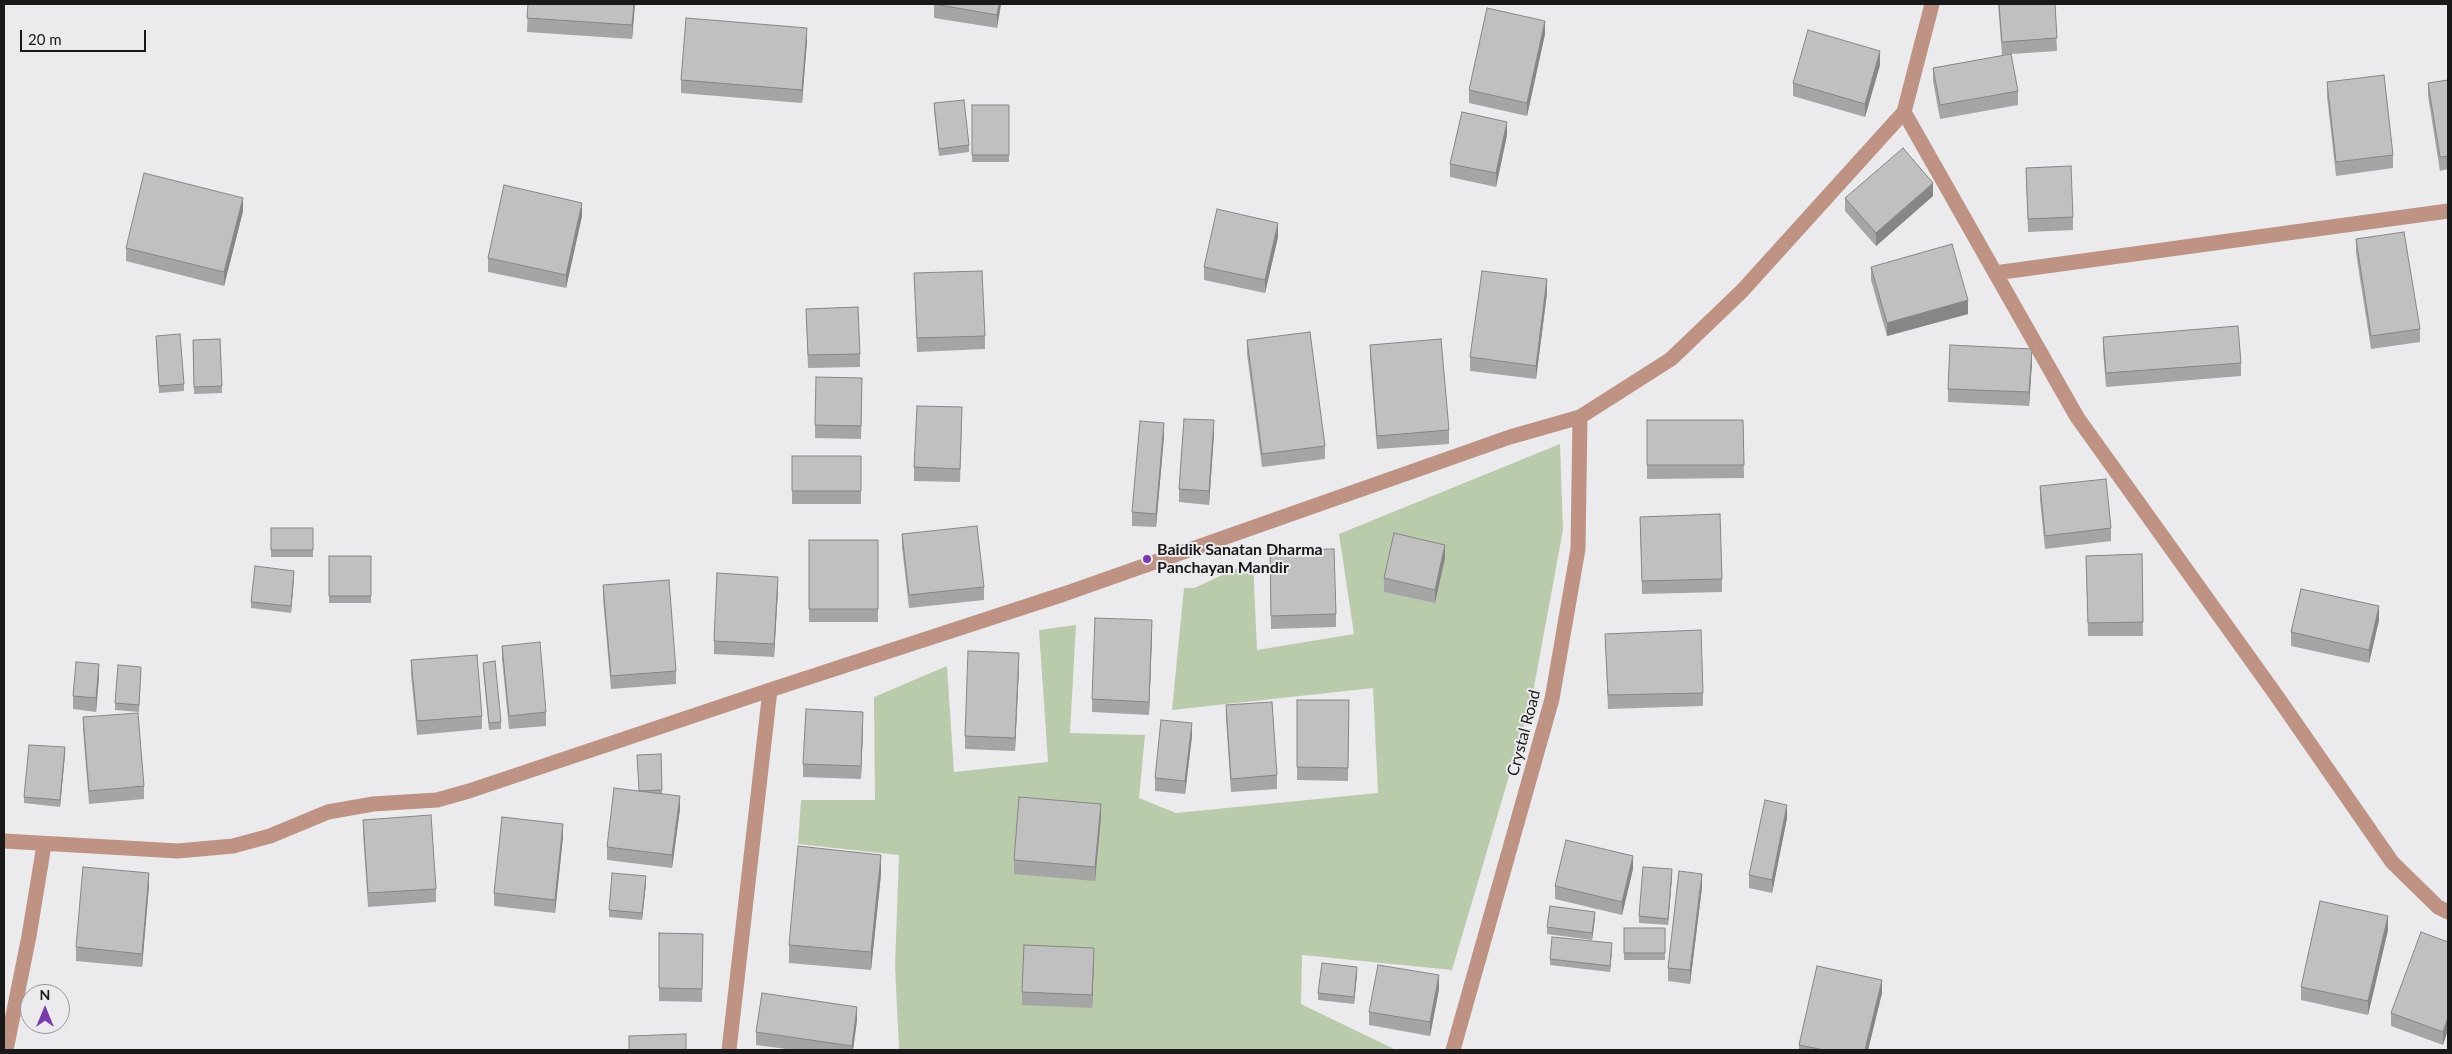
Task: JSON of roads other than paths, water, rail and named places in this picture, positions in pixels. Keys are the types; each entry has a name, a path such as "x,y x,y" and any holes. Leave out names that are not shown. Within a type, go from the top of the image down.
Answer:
{"street":[{"path":"4,841 44,845 178,851 232,846 270,836 328,812 372,804 438,800 469,792 770,690 1064,594 1510,437 1580,417 1671,359 1742,290 1904,112 1932,4"},
{"path":"1904,112 2077,417 2276,695 2392,862 2438,907 2448,912"},
{"path":"1995,273 2448,211"},
{"name":"Crystal Road","path":"1453,1050 1552,699 1578,549 1580,417"},
{"path":"729,1050 770,690"},
{"path":"6,1050 30,936 44,845"}],"place":[{"name":"Baidik Sanatan Dharma Panchayan Mandir","path":"1147,559"}]}
